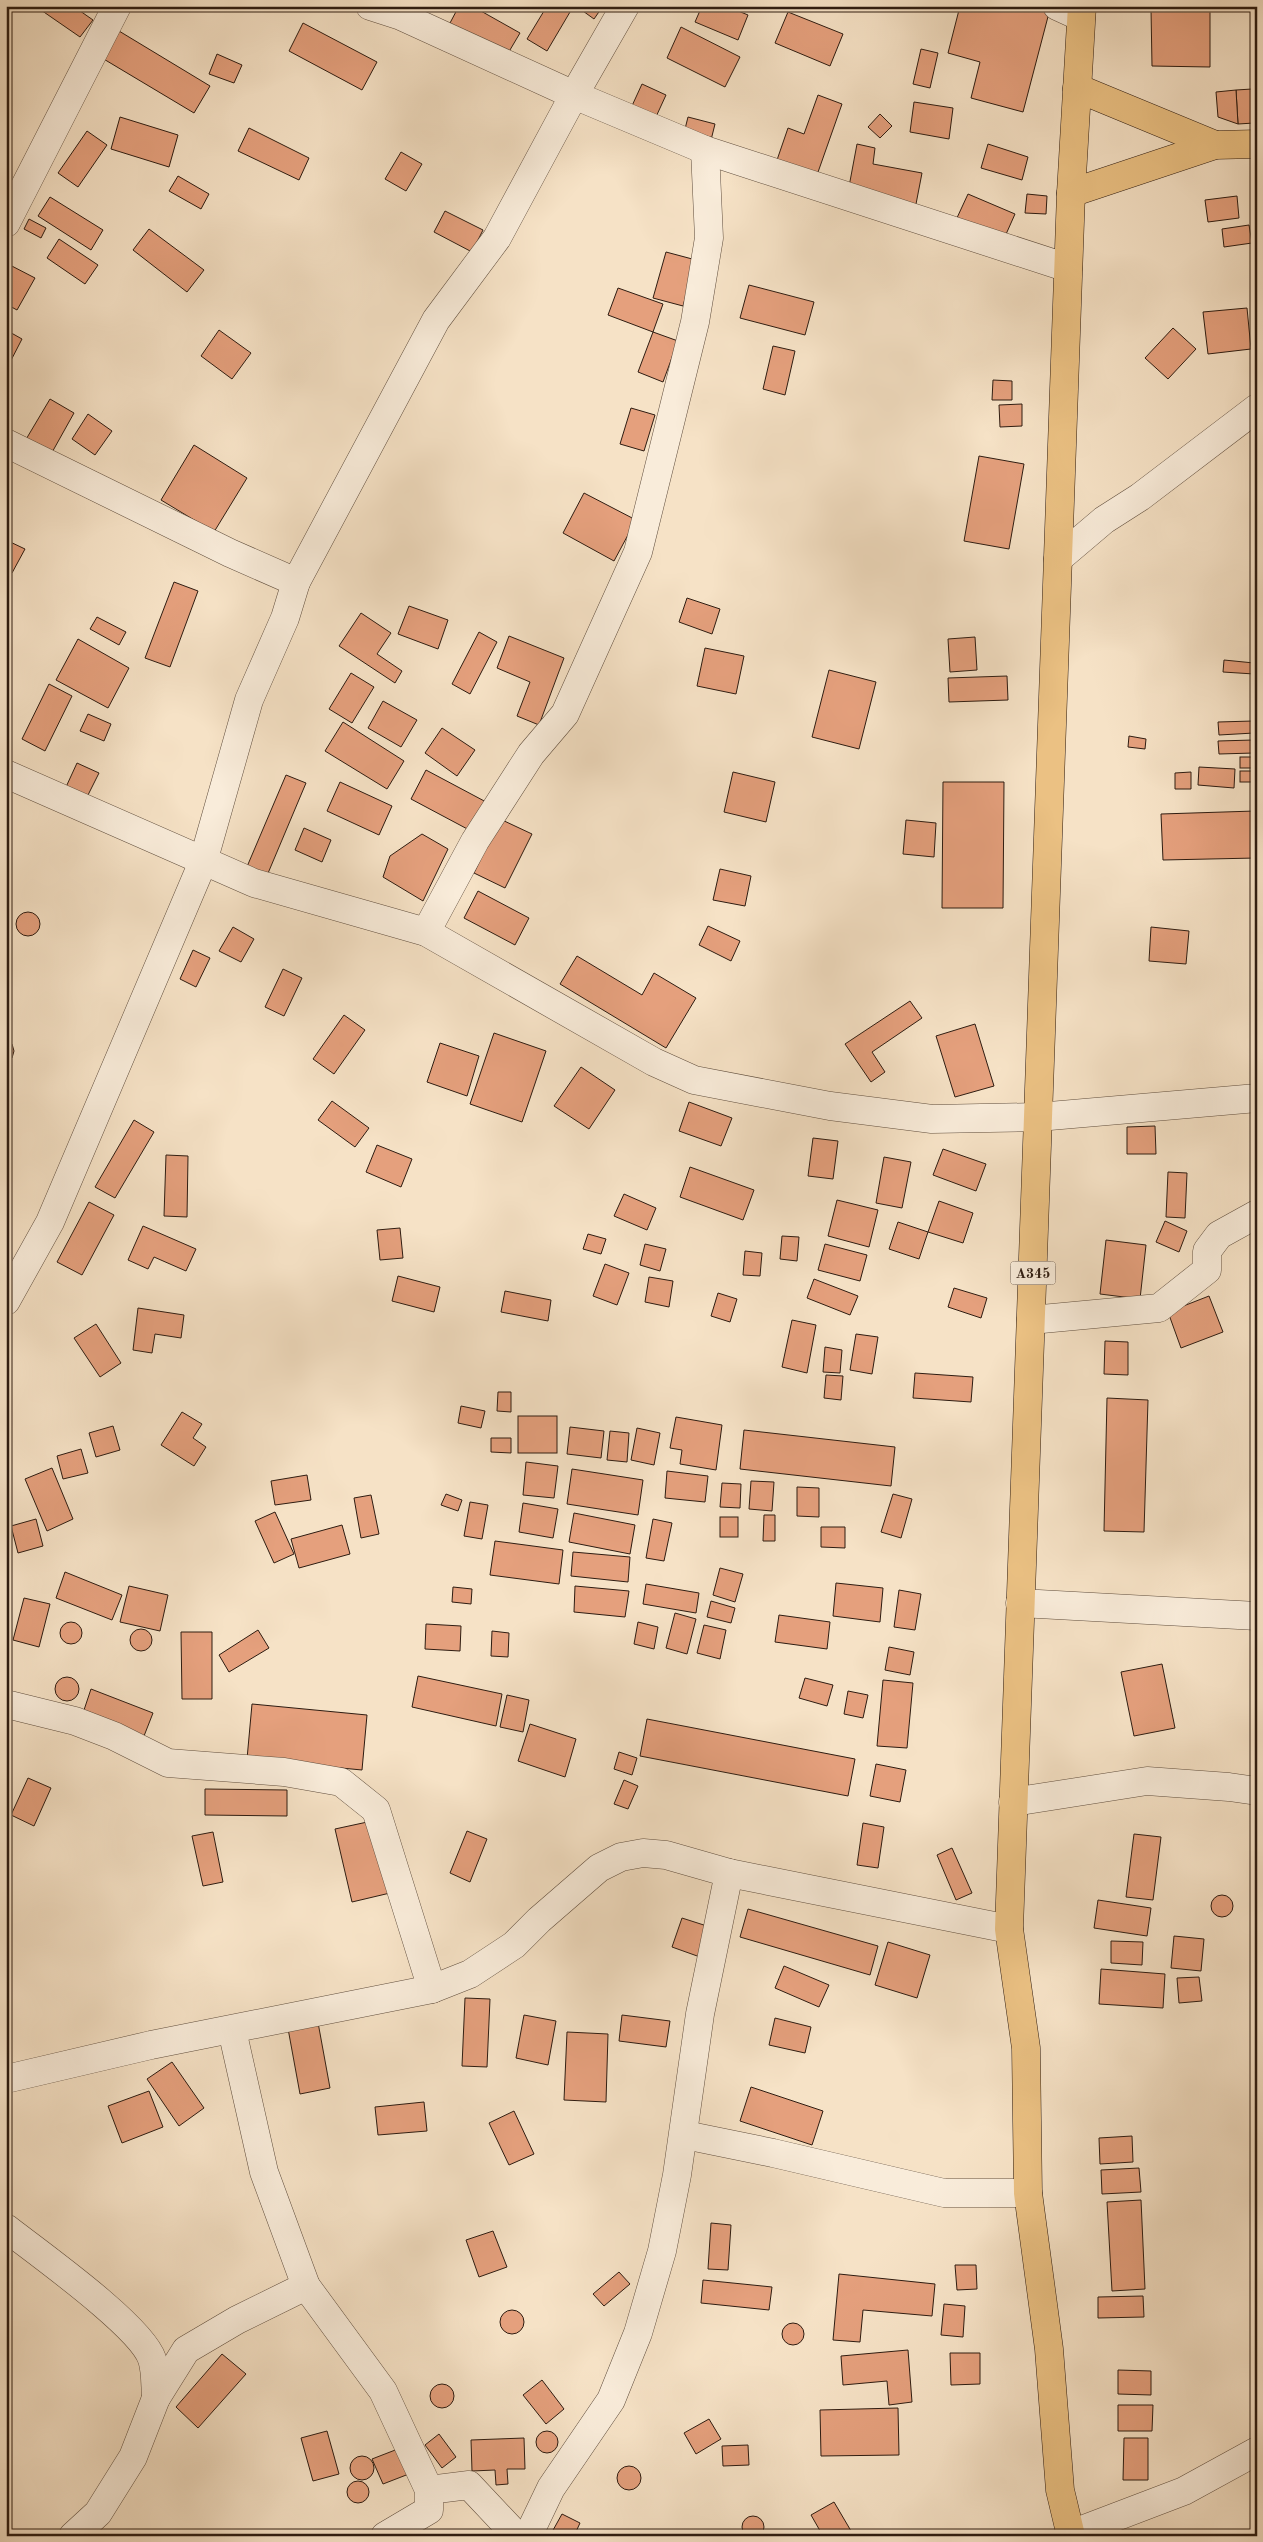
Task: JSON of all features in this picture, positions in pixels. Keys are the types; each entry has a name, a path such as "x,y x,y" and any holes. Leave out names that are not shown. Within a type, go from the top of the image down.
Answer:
{"main road":[{"name":"A345","path":"1071,2535 1060,2490 1049,2348 1028,2193 1026,2048 1009,1929 1068,268 1077,88 1073,10"},
{"path":"1077,88 1215,145"},
{"path":"1071,193 1215,145 1257,144"}],"street":[{"path":"6,223 117,6"},
{"path":"370,6 401,16 574,95 705,150 1068,268"},
{"path":"6,1301 50,1222 202,862 249,700 285,618 296,582 436,320 497,238 574,95 625,6"},
{"path":"426,932 475,841 531,754 565,714 638,552 695,322 708,248 705,150"},
{"path":"1058,559 1104,520 1140,497 1257,408"},
{"path":"6,443 222,549 296,582"},
{"path":"6,774 202,862 254,883 426,932 654,1062 694,1080 830,1106 932,1118 1038,1117 1257,1098"},
{"path":"1031,1320 1159,1308 1207,1270 1207,1251 1219,1236 1257,1214"},
{"path":"1020,1603 1257,1616"},
{"path":"6,1704 75,1721 114,1736 168,1763 284,1772 341,1782 376,1810 432,1989"},
{"path":"1013,1802 1147,1781 1257,1791"},
{"path":"6,2079 151,2045 432,1989 470,1974 514,1945 539,1920 599,1868 621,1857 644,1853 666,1855 729,1873 1009,1929"},
{"path":"528,2536 551,2488 611,2400 638,2333 662,2251 685,2135 699,2022 729,1873"},
{"path":"232,2030 264,2172 306,2286 383,2391 428,2490 429,2510 385,2536"},
{"path":"685,2135 773,2153 944,2193 1028,2193"},
{"path":"6,2228 97,2300 134,2332 152,2359 156,2398"},
{"path":"73,2536 98,2513 133,2457 156,2398 186,2350 236,2320 306,2286"},
{"path":"1071,2535 1184,2492 1257,2451"},
{"path":"428,2490 469,2485 517,2536"}],"building":[{"path":"39,6 73,6 93,20 80,37 38,8"},
{"path":"459,6 472,6 520,33 507,55 450,23"},
{"path":"547,6 561,6 570,12 547,51 527,39"},
{"path":"576,6 603,6 594,19"},
{"path":"702,6 726,6 748,15 738,40 695,22"},
{"path":"797,6 810,6 808,10"},
{"path":"960,6 1038,6 1050,9 1023,112 971,98 980,62 948,53"},
{"path":"1151,9 1210,9 1210,67 1152,66"},
{"path":"788,12 843,34 830,66 775,43"},
{"path":"303,23 377,62 362,90 289,51"},
{"path":"681,27 740,57 725,87 667,58"},
{"path":"119,31 210,86 194,113 102,58"},
{"path":"921,49 938,53 930,88 913,84"},
{"path":"217,54 242,65 234,83 209,74"},
{"path":"642,84 666,95 655,119 631,108"},
{"path":"1252,89 1254,123 1238,124 1236,90"},
{"path":"1236,90 1238,124 1218,117 1216,92"},
{"path":"818,95 842,104 817,175 777,160 788,128 804,134"},
{"path":"914,102 953,108 949,139 910,132"},
{"path":"880,114 892,126 880,138 868,127"},
{"path":"120,117 178,135 169,167 111,149"},
{"path":"688,117 715,124 710,144 683,137"},
{"path":"249,128 309,158 299,180 238,151"},
{"path":"87,131 107,145 78,187 58,173"},
{"path":"857,144 875,148 873,164 922,173 916,204 848,192"},
{"path":"988,144 1028,157 1022,180 981,168"},
{"path":"401,152 422,164 406,191 385,179"},
{"path":"178,176 209,194 201,209 169,191"},
{"path":"968,194 1015,214 1003,241 956,220"},
{"path":"1027,194 1047,196 1046,214 1025,213"},
{"path":"1237,196 1239,218 1208,222 1205,200"},
{"path":"50,197 103,230 91,250 38,216"},
{"path":"445,211 483,230 472,252 434,232"},
{"path":"29,219 46,228 41,238 24,229"},
{"path":"1249,225 1252,243 1224,247 1222,229"},
{"path":"149,229 204,270 187,292 133,250"},
{"path":"59,239 98,265 85,284 47,258"},
{"path":"666,252 696,260 683,306 653,298"},
{"path":"6,263 35,278 17,310 6,304"},
{"path":"749,285 814,302 805,335 740,318"},
{"path":"618,288 663,304 653,332 608,315"},
{"path":"1247,308 1251,349 1208,354 1203,312"},
{"path":"1173,328 1196,349 1168,379 1145,358"},
{"path":"6,330 22,339 6,370"},
{"path":"219,330 251,353 232,379 201,356"},
{"path":"653,332 678,341 663,382 638,372"},
{"path":"773,346 795,351 785,395 763,389"},
{"path":"993,380 1012,381 1012,400 992,400"},
{"path":"50,399 74,413 50,456 25,441"},
{"path":"1022,404 1022,426 1000,427 999,405"},
{"path":"631,408 655,415 644,451 620,444"},
{"path":"88,414 112,431 95,455 72,439"},
{"path":"194,445 247,478 214,532 161,500"},
{"path":"979,456 1024,464 1009,549 964,541"},
{"path":"584,493 636,520 614,561 563,533"},
{"path":"6,540 25,549 12,573 6,570"},
{"path":"174,582 198,591 170,667 145,658"},
{"path":"687,598 720,609 712,634 679,622"},
{"path":"409,606 448,620 438,649 398,634"},
{"path":"361,613 391,633 377,654 402,671 395,683 339,646"},
{"path":"97,617 126,632 119,645 90,629"},
{"path":"479,632 497,642 470,694 452,684"},
{"path":"509,636 564,658 539,725 517,716 530,682 497,668"},
{"path":"975,637 977,670 950,672 948,639"},
{"path":"78,639 129,668 108,708 56,680"},
{"path":"705,648 744,656 736,694 697,686"},
{"path":"1224,660 1254,663 1254,674 1223,672"},
{"path":"829,670 876,682 859,749 812,737"},
{"path":"351,673 374,687 352,723 329,709"},
{"path":"1007,676 1008,700 949,702 948,678"},
{"path":"49,684 72,696 45,751 22,739"},
{"path":"383,701 417,720 401,747 368,728"},
{"path":"88,714 111,724 104,741 80,731"},
{"path":"1253,721 1254,733 1219,735 1218,722"},
{"path":"343,722 404,761 387,789 325,751"},
{"path":"442,728 475,750 457,776 425,753"},
{"path":"1129,736 1146,739 1145,749 1128,747"},
{"path":"1253,740 1254,753 1219,754 1218,741"},
{"path":"1240,757 1254,757 1254,768 1240,768"},
{"path":"77,763 99,773 87,797 66,787"},
{"path":"1199,767 1235,769 1234,788 1198,785"},
{"path":"426,770 488,803 473,832 411,799"},
{"path":"1240,771 1254,771 1254,782 1240,782"},
{"path":"733,772 775,782 766,822 724,812"},
{"path":"1191,772 1191,789 1175,789 1175,773"},
{"path":"286,775 306,783 266,878 246,869"},
{"path":"340,782 392,806 379,835 327,811"},
{"path":"943,782 1004,782 1003,908 942,908"},
{"path":"1255,811 1256,858 1163,860 1161,814"},
{"path":"500,819 532,834 505,888 474,873"},
{"path":"906,820 936,823 934,857 903,854"},
{"path":"304,828 331,840 322,862 295,850"},
{"path":"422,834 448,849 423,901 383,877 390,856"},
{"path":"720,869 751,876 745,906 713,900"},
{"path":"478,891 529,918 515,945 464,918"},
{"path":"28,912 36,916 40,924 36,932 28,936 20,932 16,924 20,916"},
{"path":"708,926 740,941 731,961 699,945"},
{"path":"233,927 254,939 241,962 219,951"},
{"path":"1151,927 1189,931 1186,964 1149,961"},
{"path":"193,950 210,958 196,987 180,979"},
{"path":"577,956 642,995 654,973 696,998 666,1048 560,984"},
{"path":"6,967 11,970 6,977"},
{"path":"283,969 302,978 284,1016 265,1007"},
{"path":"910,1001 922,1018 872,1052 885,1072 871,1082 845,1044"},
{"path":"344,1015 365,1030 334,1074 313,1059"},
{"path":"975,1024 994,1086 955,1097 936,1036"},
{"path":"494,1033 546,1051 522,1122 470,1104"},
{"path":"6,1040 12,1044 14,1051 12,1058 6,1062"},
{"path":"440,1043 479,1056 467,1096 427,1082"},
{"path":"581,1067 615,1090 589,1129 554,1106"},
{"path":"332,1101 369,1128 355,1147 318,1120"},
{"path":"689,1102 732,1118 721,1146 679,1131"},
{"path":"134,1120 154,1132 115,1198 95,1187"},
{"path":"1155,1126 1156,1154 1127,1154 1127,1127"},
{"path":"813,1138 838,1141 833,1179 808,1176"},
{"path":"377,1145 412,1159 401,1187 366,1172"},
{"path":"943,1149 986,1164 976,1191 933,1175"},
{"path":"166,1155 188,1156 187,1217 164,1216"},
{"path":"884,1157 911,1162 902,1208 876,1203"},
{"path":"690,1167 754,1190 743,1220 680,1197"},
{"path":"1168,1172 1187,1173 1185,1218 1166,1217"},
{"path":"624,1194 656,1208 647,1230 614,1216"},
{"path":"837,1200 878,1210 869,1247 828,1236"},
{"path":"939,1201 973,1213 963,1243 928,1232"},
{"path":"89,1202 114,1215 82,1275 57,1262"},
{"path":"1165,1221 1187,1231 1179,1252 1156,1242"},
{"path":"898,1222 928,1232 919,1259 889,1249"},
{"path":"143,1226 196,1249 186,1271 154,1257 148,1269 128,1260"},
{"path":"400,1228 403,1258 380,1260 377,1230"},
{"path":"588,1234 606,1239 601,1254 583,1249"},
{"path":"782,1236 799,1237 797,1261 780,1259"},
{"path":"1106,1240 1146,1245 1140,1299 1100,1294"},
{"path":"645,1244 666,1249 660,1271 640,1265"},
{"path":"825,1244 867,1255 860,1281 818,1270"},
{"path":"745,1251 762,1253 760,1276 743,1275"},
{"path":"605,1264 629,1273 617,1305 593,1296"},
{"path":"398,1276 440,1287 434,1312 392,1301"},
{"path":"649,1277 673,1281 669,1307 645,1302"},
{"path":"814,1279 858,1296 850,1315 807,1298"},
{"path":"954,1288 987,1298 981,1318 948,1307"},
{"path":"505,1291 551,1300 548,1321 501,1312"},
{"path":"718,1293 737,1299 730,1322 711,1316"},
{"path":"1209,1296 1223,1332 1181,1348 1168,1312"},
{"path":"138,1308 184,1315 181,1338 155,1334 152,1353 133,1350"},
{"path":"792,1320 816,1325 807,1373 782,1367"},
{"path":"96,1324 121,1363 100,1377 74,1338"},
{"path":"856,1334 878,1337 872,1374 850,1370"},
{"path":"1105,1341 1128,1342 1128,1375 1104,1374"},
{"path":"825,1347 842,1350 840,1373 823,1372"},
{"path":"915,1373 973,1377 971,1402 913,1398"},
{"path":"826,1375 843,1376 841,1400 824,1398"},
{"path":"498,1392 511,1392 511,1412 497,1411"},
{"path":"1107,1398 1148,1400 1144,1532 1104,1531"},
{"path":"461,1406 485,1411 481,1428 458,1423"},
{"path":"182,1412 202,1424 193,1438 206,1447 194,1466 161,1445"},
{"path":"518,1416 557,1416 557,1453 518,1453"},
{"path":"676,1417 722,1425 716,1470 680,1464 682,1450 670,1448"},
{"path":"113,1426 120,1450 96,1457 89,1433"},
{"path":"570,1427 604,1431 601,1458 567,1454"},
{"path":"637,1428 660,1433 654,1465 631,1460"},
{"path":"744,1430 895,1447 891,1486 740,1469"},
{"path":"610,1431 629,1433 627,1462 607,1460"},
{"path":"491,1438 511,1438 511,1453 491,1452"},
{"path":"81,1449 88,1473 63,1479 57,1456"},
{"path":"526,1462 558,1466 554,1498 523,1495"},
{"path":"52,1468 73,1519 47,1531 25,1479"},
{"path":"572,1469 643,1480 638,1515 567,1504"},
{"path":"667,1471 708,1476 705,1502 665,1498"},
{"path":"307,1475 311,1500 275,1505 271,1481"},
{"path":"751,1481 774,1482 772,1511 749,1509"},
{"path":"722,1483 741,1484 740,1508 720,1507"},
{"path":"797,1487 819,1488 819,1517 797,1516"},
{"path":"446,1494 462,1500 458,1511 441,1505"},
{"path":"893,1494 912,1499 901,1538 881,1532"},
{"path":"371,1495 379,1534 361,1538 354,1498"},
{"path":"470,1502 488,1505 482,1539 464,1536"},
{"path":"523,1503 558,1509 553,1538 519,1532"},
{"path":"275,1512 294,1554 274,1563 255,1521"},
{"path":"574,1513 635,1525 630,1554 569,1542"},
{"path":"764,1515 775,1515 775,1541 763,1541"},
{"path":"720,1517 738,1517 738,1537 720,1537"},
{"path":"36,1519 43,1546 18,1553 11,1526"},
{"path":"653,1519 672,1523 664,1561 646,1558"},
{"path":"342,1525 350,1554 299,1568 291,1539"},
{"path":"821,1527 845,1527 845,1548 821,1547"},
{"path":"495,1541 563,1550 559,1584 490,1575"},
{"path":"573,1552 630,1557 628,1582 571,1576"},
{"path":"720,1568 743,1574 735,1602 713,1595"},
{"path":"65,1572 122,1595 112,1620 56,1598"},
{"path":"836,1583 883,1588 880,1622 833,1616"},
{"path":"646,1584 699,1593 696,1613 643,1604"},
{"path":"129,1586 168,1595 160,1631 120,1622"},
{"path":"575,1586 629,1591 625,1617 574,1612"},
{"path":"453,1587 472,1589 471,1604 452,1602"},
{"path":"899,1590 921,1594 915,1630 894,1627"},
{"path":"24,1598 50,1604 39,1647 13,1640"},
{"path":"711,1601 735,1608 731,1623 707,1617"},
{"path":"675,1613 696,1619 687,1654 666,1648"},
{"path":"779,1615 830,1622 827,1649 775,1642"},
{"path":"67,1622 75,1622 82,1629 82,1637 75,1644 67,1644 60,1637 60,1629"},
{"path":"638,1622 658,1627 654,1649 634,1644"},
{"path":"426,1624 461,1626 460,1651 425,1649"},
{"path":"704,1625 726,1630 720,1659 697,1653"},
{"path":"137,1629 145,1629 152,1636 152,1644 145,1651 137,1651 130,1644 130,1636"},
{"path":"258,1630 269,1648 229,1672 219,1655"},
{"path":"492,1631 509,1633 508,1657 491,1656"},
{"path":"181,1632 212,1632 212,1699 182,1699"},
{"path":"889,1647 914,1652 910,1675 885,1670"},
{"path":"1162,1664 1175,1728 1134,1736 1121,1672"},
{"path":"418,1676 502,1694 496,1726 412,1707"},
{"path":"67,1677 75,1681 79,1689 75,1697 67,1701 59,1697 55,1689 59,1681"},
{"path":"805,1678 833,1685 827,1706 799,1698"},
{"path":"883,1680 913,1683 907,1748 877,1746"},
{"path":"91,1689 153,1713 144,1736 83,1713"},
{"path":"848,1691 868,1695 863,1718 844,1714"},
{"path":"507,1695 529,1700 523,1732 500,1727"},
{"path":"252,1704 367,1715 362,1770 247,1759"},
{"path":"647,1719 855,1759 848,1796 640,1756"},
{"path":"530,1724 576,1739 565,1777 518,1761"},
{"path":"1257,1740 1257,1783 1251,1782"},
{"path":"619,1752 637,1758 632,1775 614,1769"},
{"path":"876,1764 906,1770 900,1802 870,1796"},
{"path":"28,1778 51,1788 34,1826 11,1815"},
{"path":"624,1780 638,1786 628,1809 614,1804"},
{"path":"205,1789 287,1790 287,1816 205,1815"},
{"path":"372,1821 390,1893 352,1902 335,1829"},
{"path":"863,1823 884,1827 878,1868 857,1865"},
{"path":"467,1831 487,1839 470,1882 450,1873"},
{"path":"213,1832 223,1882 203,1886 192,1836"},
{"path":"1134,1834 1161,1837 1153,1900 1126,1897"},
{"path":"952,1848 972,1893 956,1900 937,1855"},
{"path":"1218,1895 1226,1895 1233,1902 1233,1910 1226,1917 1218,1917 1211,1910 1211,1902"},
{"path":"1098,1900 1151,1908 1147,1936 1094,1928"},
{"path":"748,1909 878,1946 870,1975 740,1937"},
{"path":"682,1918 710,1927 700,1957 672,1947"},
{"path":"1174,1936 1204,1939 1201,1971 1171,1968"},
{"path":"1111,1941 1143,1942 1142,1965 1111,1963"},
{"path":"888,1942 930,1955 917,1998 875,1985"},
{"path":"784,1966 829,1985 819,2007 775,1988"},
{"path":"1101,1969 1165,1974 1163,2008 1099,2004"},
{"path":"1199,1977 1202,2001 1179,2003 1177,1978"},
{"path":"465,1998 490,1999 487,2067 462,2066"},
{"path":"524,2015 556,2021 548,2065 516,2058"},
{"path":"622,2015 670,2021 666,2047 619,2041"},
{"path":"317,2017 330,2088 300,2094 287,2023"},
{"path":"775,2018 811,2027 805,2053 769,2045"},
{"path":"567,2032 608,2034 606,2102 564,2100"},
{"path":"172,2062 204,2108 179,2126 147,2079"},
{"path":"751,2087 823,2111 812,2145 740,2121"},
{"path":"149,2091 163,2127 122,2143 108,2106"},
{"path":"424,2102 427,2131 378,2135 375,2107"},
{"path":"514,2111 534,2154 509,2165 489,2123"},
{"path":"1132,2136 1133,2162 1100,2164 1099,2138"},
{"path":"1139,2168 1141,2192 1102,2194 1101,2170"},
{"path":"1141,2200 1145,2289 1112,2291 1107,2202"},
{"path":"711,2223 731,2225 728,2270 708,2269"},
{"path":"493,2231 507,2267 479,2277 466,2240"},
{"path":"955,2265 976,2265 977,2289 957,2290"},
{"path":"619,2272 630,2284 604,2306 593,2294"},
{"path":"839,2274 935,2284 932,2316 863,2310 860,2342 833,2340"},
{"path":"703,2280 772,2287 769,2310 701,2303"},
{"path":"1143,2296 1144,2317 1098,2318 1098,2297"},
{"path":"944,2304 965,2306 963,2337 941,2335"},
{"path":"512,2310 520,2314 524,2322 520,2330 512,2334 504,2330 500,2322 504,2314"},
{"path":"789,2323 797,2323 804,2330 804,2338 797,2345 789,2345 782,2338 782,2330"},
{"path":"908,2350 912,2402 889,2405 887,2381 843,2385 841,2356"},
{"path":"950,2353 980,2353 980,2384 951,2385"},
{"path":"222,2354 246,2374 198,2428 176,2407"},
{"path":"1118,2370 1151,2371 1151,2395 1118,2394"},
{"path":"542,2380 564,2409 546,2424 523,2395"},
{"path":"442,2384 450,2388 454,2396 450,2404 442,2408 434,2404 430,2396 434,2388"},
{"path":"1118,2405 1153,2405 1152,2431 1118,2431"},
{"path":"898,2408 899,2455 821,2456 820,2410"},
{"path":"709,2419 721,2439 696,2454 684,2433"},
{"path":"327,2431 339,2474 313,2481 301,2438"},
{"path":"543,2431 551,2431 558,2438 558,2446 551,2453 543,2453 536,2446 536,2438"},
{"path":"439,2434 456,2457 442,2468 425,2445"},
{"path":"524,2438 525,2469 507,2469 508,2484 496,2485 495,2470 472,2471 471,2440"},
{"path":"1124,2438 1148,2438 1148,2480 1123,2480"},
{"path":"748,2445 749,2465 723,2466 722,2446"},
{"path":"403,2447 414,2472 383,2484 372,2459"},
{"path":"362,2456 370,2460 374,2468 370,2476 362,2480 354,2476 350,2468 354,2460"},
{"path":"629,2466 637,2470 641,2478 637,2486 629,2490 621,2486 617,2478 621,2470"},
{"path":"358,2481 366,2484 369,2492 366,2500 358,2503 350,2500 347,2492 350,2484"},
{"path":"834,2502 854,2536 823,2536 811,2515"},
{"path":"562,2514 580,2523 574,2536 559,2536 552,2532"},
{"path":"753,2516 761,2519 764,2527 761,2535 753,2538 745,2535 742,2527 745,2519"}]}
